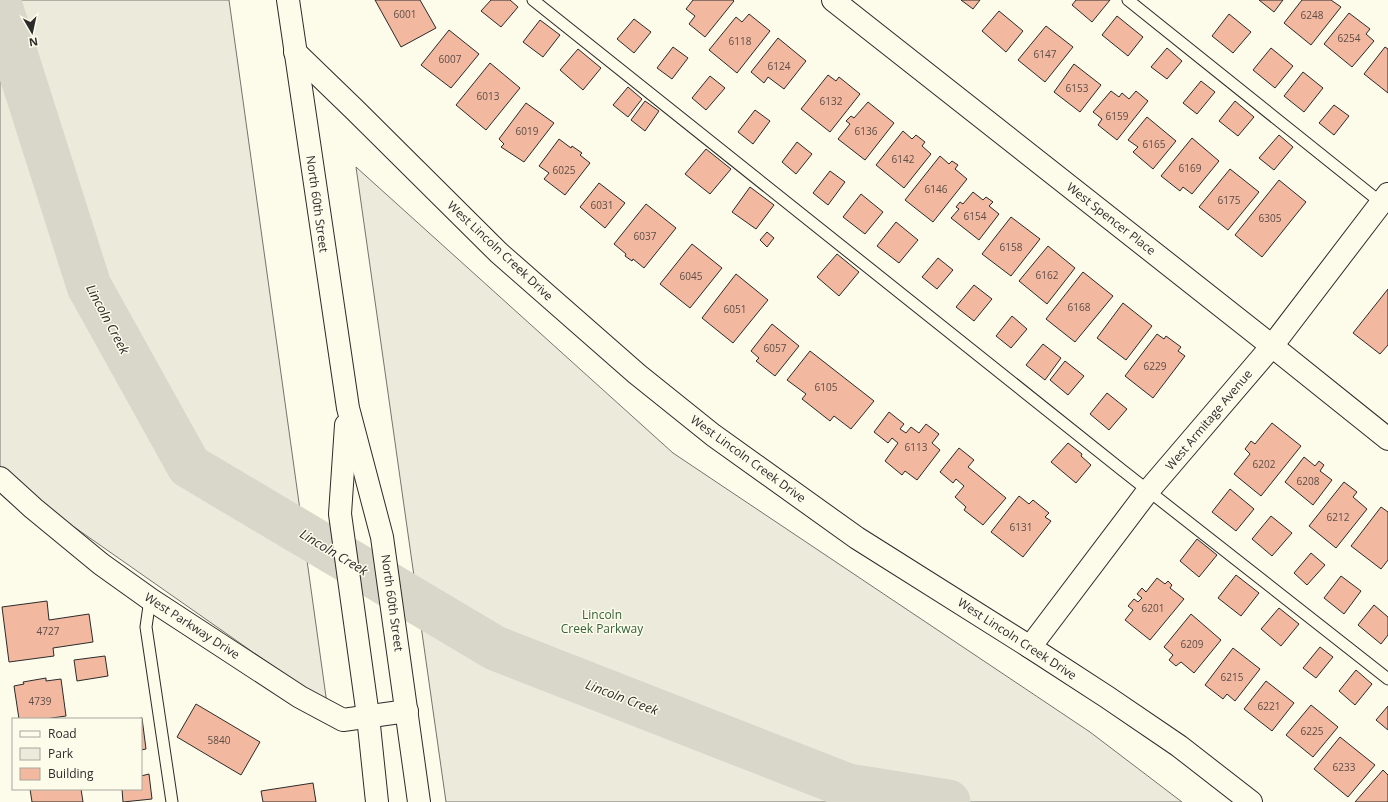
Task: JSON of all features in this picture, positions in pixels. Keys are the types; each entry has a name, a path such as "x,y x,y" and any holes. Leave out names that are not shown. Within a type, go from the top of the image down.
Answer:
{"street":[{"name":"North 60th Street","path":"288,0 348,408 382,537 419,802"},
{"name":"West Spencer Place","path":"833,0 1388,439"},
{"name":"West Lincoln Creek Drive","path":"295,52 499,253 637,374 712,435 857,538 1030,647 1179,746 1251,802"},
{"name":"West Armitage Avenue","path":"1030,647 1148,491 1272,346 1386,202"},
{"name":"North 60th Street","path":"348,408 340,514 368,716 377,802"},
{"name":"West Parkway Drive","path":"0,478 33,508 101,564 150,600 300,697 344,720 407,711"}],"lane":[{"path":"534,0 1148,491 1388,679"},
{"path":"1128,0 1386,202"},
{"path":"150,600 146,627 172,802"}],"green space":[{"path":"0,0 229,0 327,704 0,474"},
{"name":"Lincoln Creek Parkway","path":"356,167 673,453 1090,732 1182,802 446,802"}],"building":[{"path":"375,0 420,0 436,28 401,47"},
{"path":"491,0 510,0 518,7 501,27 481,11"},
{"path":"693,0 734,1 705,37 689,24 695,16 686,9"},
{"path":"961,0 980,0 973,9"},
{"path":"1076,0 1110,0 1092,22 1072,5"},
{"path":"1259,0 1283,0 1274,12"},
{"path":"1302,0 1331,0 1341,7 1311,45 1284,23"},
{"path":"999,11 1023,31 1006,52 982,31"},
{"path":"1349,13 1370,29 1366,34 1374,41 1352,67 1324,44"},
{"path":"749,14 770,31 737,73 709,50 736,17 742,22"},
{"path":"1229,14 1251,32 1233,53 1212,36"},
{"path":"1117,16 1143,37 1128,56 1102,35"},
{"path":"634,19 651,32 634,53 617,39"},
{"path":"540,20 560,35 543,57 523,42"},
{"path":"1046,26 1073,47 1045,82 1018,60"},
{"path":"449,30 479,54 451,88 421,65"},
{"path":"778,38 806,61 784,89 768,77 764,83 751,72"},
{"path":"673,47 688,58 672,79 657,68"},
{"path":"1385,47 1388,49 1388,93 1364,74"},
{"path":"1167,48 1182,61 1167,79 1151,67"},
{"path":"1271,48 1293,66 1275,88 1253,70"},
{"path":"578,49 601,68 583,90 560,70"},
{"path":"490,63 520,88 486,130 456,105"},
{"path":"1074,64 1101,85 1080,112 1054,92"},
{"path":"1303,72 1323,88 1304,112 1284,96"},
{"path":"828,75 836,81 839,77 860,94 830,132 801,109"},
{"path":"710,76 725,88 706,110 692,98"},
{"path":"1201,81 1215,92 1197,114 1183,103"},
{"path":"628,87 642,99 628,117 613,105"},
{"path":"1111,91 1119,97 1122,93 1129,99 1136,91 1148,101 1117,140 1098,125 1102,119 1093,112"},
{"path":"645,101 659,111 645,131 631,120"},
{"path":"1235,101 1254,117 1238,136 1219,121"},
{"path":"868,102 894,123 865,160 838,139 850,124 846,121 851,116 854,118"},
{"path":"526,103 554,123 524,162 501,147 504,144 499,139"},
{"path":"1334,105 1349,116 1334,135 1319,123"},
{"path":"755,110 770,121 753,144 738,132"},
{"path":"1147,117 1176,141 1153,169 1133,152 1138,147 1128,140"},
{"path":"903,131 912,139 916,135 925,142 922,146 931,154 904,188 876,165"},
{"path":"1279,135 1293,147 1274,170 1259,158"},
{"path":"1192,138 1219,161 1192,194 1183,187 1180,191 1161,176"},
{"path":"559,139 571,148 572,146 582,153 580,155 590,163 565,195 544,179 549,173 539,166"},
{"path":"797,142 812,154 796,174 782,162"},
{"path":"706,149 731,169 710,194 685,174"},
{"path":"940,156 949,164 952,161 958,165 955,169 967,179 933,222 905,200"},
{"path":"1230,169 1259,192 1228,230 1199,207"},
{"path":"830,171 845,182 828,205 813,193"},
{"path":"1279,180 1306,202 1262,257 1235,235"},
{"path":"599,183 625,203 605,228 580,207"},
{"path":"750,187 774,205 756,229 732,212"},
{"path":"973,192 983,200 986,197 993,202 989,206 999,214 979,240 951,218 959,209 956,207 960,202 963,204"},
{"path":"861,194 883,212 865,234 843,217"},
{"path":"646,204 676,228 644,268 633,259 632,261 625,256 626,254 614,244"},
{"path":"1011,217 1040,239 1011,276 982,254"},
{"path":"896,222 918,240 899,263 877,246"},
{"path":"767,232 774,238 767,247 760,240"},
{"path":"692,244 722,268 690,308 660,284"},
{"path":"1048,246 1075,268 1047,304 1019,281"},
{"path":"837,254 859,272 839,296 817,277"},
{"path":"938,258 953,270 937,289 922,277"},
{"path":"1083,272 1113,296 1075,342 1046,319"},
{"path":"736,274 768,300 733,343 702,318"},
{"path":"974,285 992,299 974,321 956,307"},
{"path":"1388,289 1388,345 1380,354 1353,333"},
{"path":"1123,303 1152,326 1126,360 1097,338"},
{"path":"1012,316 1027,329 1011,348 996,336"},
{"path":"772,324 799,346 775,376 756,361 759,358 751,351"},
{"path":"1157,334 1164,339 1166,336 1181,347 1178,351 1185,356 1153,398 1125,376"},
{"path":"1043,344 1061,358 1045,380 1026,365"},
{"path":"810,351 874,401 851,429 834,416 830,421 802,399 806,394 787,380"},
{"path":"1065,361 1084,376 1068,395 1050,380"},
{"path":"1107,393 1127,409 1109,430 1090,414"},
{"path":"889,412 904,424 900,429 906,433 911,427 919,433 926,424 939,434 932,443 940,450 917,480 905,471 902,475 885,461 898,443 892,438 888,443 874,432"},
{"path":"1272,423 1301,446 1261,496 1234,474 1250,454 1245,449 1251,441 1255,444"},
{"path":"1068,443 1082,454 1081,456 1091,465 1076,483 1051,462"},
{"path":"959,448 974,460 968,467 1006,498 983,525 964,510 966,507 955,497 964,486 956,479 953,483 940,472"},
{"path":"1304,457 1315,466 1319,461 1324,465 1320,471 1332,480 1313,505 1285,482"},
{"path":"1344,482 1357,492 1353,497 1367,509 1336,548 1309,526"},
{"path":"1230,489 1254,509 1236,531 1212,512"},
{"path":"1019,496 1029,504 1033,500 1049,513 1045,517 1051,521 1023,557 991,532"},
{"path":"1381,507 1388,512 1388,560 1381,569 1351,546"},
{"path":"1271,516 1292,533 1272,556 1252,539"},
{"path":"1197,539 1217,555 1199,577 1180,561"},
{"path":"1311,553 1325,565 1307,585 1294,573"},
{"path":"1236,575 1259,593 1241,616 1218,598"},
{"path":"1341,576 1361,591 1344,614 1324,598"},
{"path":"1157,578 1165,584 1168,581 1172,585 1170,588 1184,599 1150,640 1125,620 1133,610 1128,606 1134,599 1138,602 1142,598 1137,594 1142,588 1146,592"},
{"path":"47,601 49,620 89,614 93,642 53,648 54,656 9,662 2,607"},
{"path":"1374,605 1388,617 1388,635 1381,644 1358,625"},
{"path":"1279,608 1299,624 1281,646 1261,629"},
{"path":"1191,614 1221,640 1194,673 1181,662 1176,666 1169,660 1173,655 1164,647"},
{"path":"1320,647 1333,657 1316,678 1303,668"},
{"path":"1233,648 1260,669 1235,701 1227,694 1223,699 1205,685"},
{"path":"105,656 108,676 77,681 74,660"},
{"path":"1356,670 1372,684 1355,705 1339,691"},
{"path":"46,678 46,681 61,679 66,716 52,718 19,718 14,686 24,684 23,682"},
{"path":"1266,681 1294,703 1272,731 1244,709"},
{"path":"196,704 260,742 241,775 177,737"},
{"path":"1311,705 1338,727 1313,757 1286,735"},
{"path":"1388,706 1388,730 1376,720"},
{"path":"142,718 146,749 142,750"},
{"path":"1340,737 1375,765 1348,797 1314,769"},
{"path":"1383,770 1388,775 1388,802 1355,802"},
{"path":"149,774 152,799 123,802 122,790 142,790 142,776"},
{"path":"313,783 316,802 263,802 261,791"},
{"path":"30,790 81,790 83,802 32,802"}],"waterway":[{"name":"Lincoln Creek","path":"0,6 89,286 189,466 495,648 848,786 948,802"}]}
